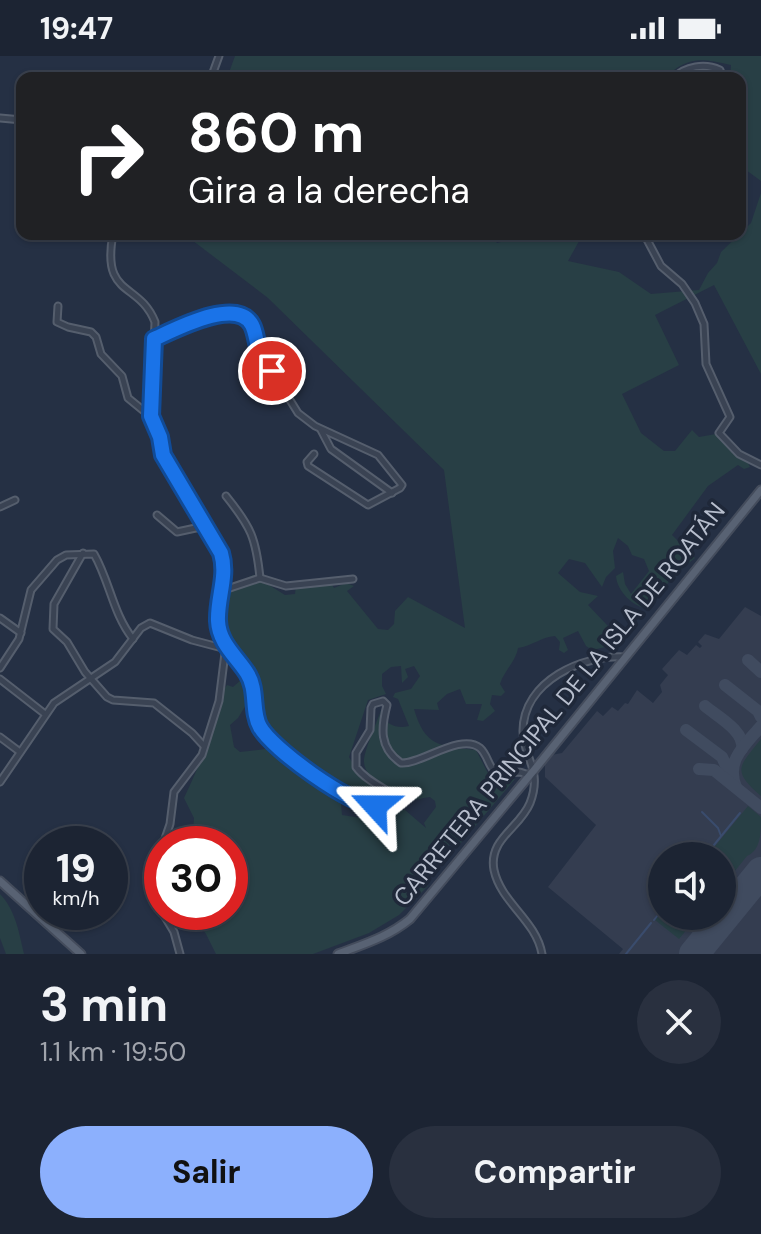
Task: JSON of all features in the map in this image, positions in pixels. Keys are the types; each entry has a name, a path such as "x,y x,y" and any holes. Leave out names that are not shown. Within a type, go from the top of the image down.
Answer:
{"main road":[{"name":"CARRETERA PRINCIPAL DE LA ISLA DE ROATÁN","path":"338,954 376,941 410,919 761,490"},
{"path":"0,881 81,954"}],"street":[{"path":"681,72 704,66 721,72"},
{"path":"112,240 110,256 118,283 153,316 151,416 165,461 224,563 218,620 226,649 219,701 205,747 174,792 170,824 156,859 162,912 174,932 180,954"},
{"path":"647,240 661,266 682,284 695,303 704,324 706,364 730,417 719,433 739,454 761,465"},
{"path":"58,306 57,322 91,332 96,337 104,359 122,376 128,398 151,416"},
{"path":"154,339 201,318 216,315 246,318 259,350 298,413 321,429 378,455 402,485 368,505 308,466 307,462 314,454"},
{"path":"321,429 331,449 392,493"},
{"path":"226,496 248,523 257,548 260,578"},
{"path":"0,507 15,500"},
{"path":"157,515 177,532 205,526"},
{"path":"83,553 54,604 51,625 55,632 67,642 92,680 113,700 154,703 205,747"},
{"path":"0,668 21,633 31,590 61,556 94,554 102,568 121,624 133,639"},
{"path":"221,591 260,578 286,586 353,579"},
{"path":"0,618 21,633"},
{"path":"0,782 57,700 92,680 115,662 141,628 150,623 192,640 226,649 249,675 254,690 257,723 264,734 297,763 365,806 403,804 400,799 368,781 356,767 356,753 370,730 371,708 379,701 387,705 381,727 388,751 401,763 443,749 472,744 483,750 491,769 497,774 532,772"},
{"path":"542,954 534,930 499,885 493,861 501,838 530,805 532,772 523,736 528,711 539,692 554,676 573,664 612,656 626,657"},
{"path":"0,679 45,714"},
{"path":"0,737 20,752"},
{"path":"65,940 71,954"}],"shaded area":[{"path":"745,607 761,616 761,954 619,954 623,949 548,887 596,825 545,777 545,763 551,755 562,753 597,711 603,716 612,707 618,711 625,703 628,704 637,690 653,703 662,692 660,685 668,675 662,669 679,650 687,655 696,645 700,648 702,646 698,642 705,634 719,639"}],"green space":[{"path":"235,56 761,56 761,181 746,170 746,72 730,72 731,65 695,61 672,72 229,72"},
{"path":"761,193 761,374 714,285 655,315 679,365 622,394 641,433 664,451 675,451 692,430 699,437 716,434 750,467 744,469 738,465 708,486 672,535 695,558 674,575 648,609 632,602 619,587 616,576 623,572 631,594 649,571 644,559 632,555 628,546 618,538 613,551 615,568 602,587 585,563 569,559 558,573 580,592 598,596 588,605 624,643 592,650 586,646 578,631 563,638 568,650 564,653 559,650 560,642 555,636 518,648 500,684 505,692 501,696 492,695 490,704 495,711 483,721 477,720 482,704 466,704 460,689 447,694 437,703 439,710 414,709 418,722 429,738 443,745 476,750 491,779 515,779 460,844 450,842 440,864 426,863 421,866 428,886 399,915 369,933 313,954 216,954 203,930 248,930 248,826 193,826 194,818 184,798 208,742 227,685 233,687 241,680 249,700 230,725 234,747 240,752 266,749 275,753 287,765 335,793 342,815 361,818 366,812 405,810 426,828 424,823 436,807 430,797 416,800 382,786 370,775 364,762 382,708 380,715 390,724 409,726 398,699 393,697 395,693 411,689 420,676 414,666 405,669 408,677 402,683 401,666 391,667 382,674 386,694 368,700 349,757 361,777 396,802 371,804 305,762 268,728 255,683 227,641 222,626 225,589 253,575 285,595 295,594 296,585 328,578 334,588 346,583 354,586 347,591 378,629 388,630 394,624 395,611 408,597 465,628 444,470 268,298 192,240 495,240 497,243 508,240 580,240 568,261 619,272 651,294 699,290 721,252 733,240 746,240 746,228 751,223"},
{"path":"761,739 761,796 745,780 742,768 743,762"},
{"path":"748,806 761,817 755,850 736,870 736,842 718,842"},
{"path":"0,894 13,915 24,954 6,954 0,938"},
{"path":"668,930 686,930 679,939"}],"waterway":[{"path":"702,812 718,828 721,836"},
{"path":"716,842 740,813"},
{"path":"626,954 648,927"}],"taxiway":[{"path":"748,660 761,672"},
{"path":"725,685 758,711 761,717"},
{"path":"705,706 735,730 742,742 742,749"},
{"path":"686,730 722,757 736,787 733,778 735,761 761,726"},
{"path":"699,769 714,770 761,808"}],"runway":[{"path":"694,954 761,872"}],"route":[{"path":"272,371 259,350 246,318 216,315 201,318 154,339 151,416 165,461 221,553 224,571 218,620 226,649 249,675 254,690 257,723 280,750 315,775 357,802 375,806"}]}
